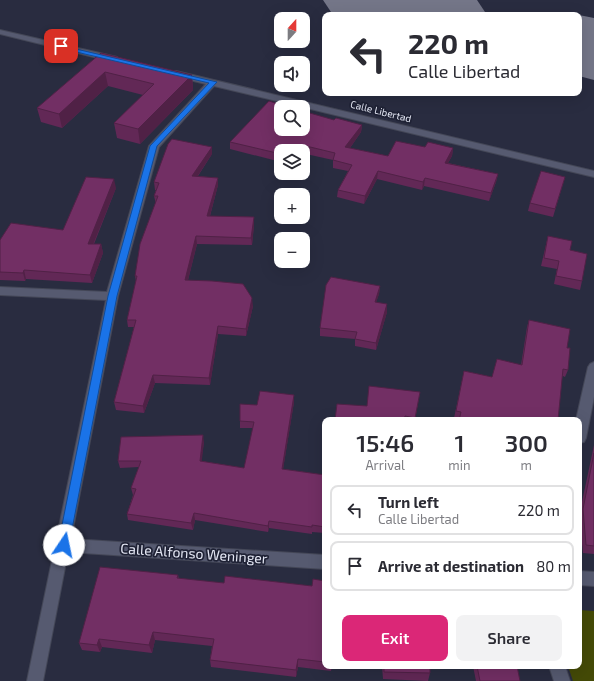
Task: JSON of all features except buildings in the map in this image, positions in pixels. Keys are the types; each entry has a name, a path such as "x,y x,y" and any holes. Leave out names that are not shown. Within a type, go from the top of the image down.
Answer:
{"street":[{"path":"0,32 122,61"},
{"name":"Calle Libertad","path":"168,72 594,174"},
{"path":"36,681 112,296 154,146 214,82"},
{"path":"0,291 112,296"},
{"path":"582,424 594,367"},
{"name":"Calle Alfonso Weninger","path":"64,545 322,562"},
{"path":"582,578 594,579"},
{"path":"558,669 562,681"}],"green space":[{"path":"582,610 594,611 594,681 573,681 569,669 582,669"}],"runway":[{"path":"370,0 425,12"},
{"path":"582,46 594,49"}],"route":[{"path":"61,46 214,82 154,146 112,296 64,545"}]}
